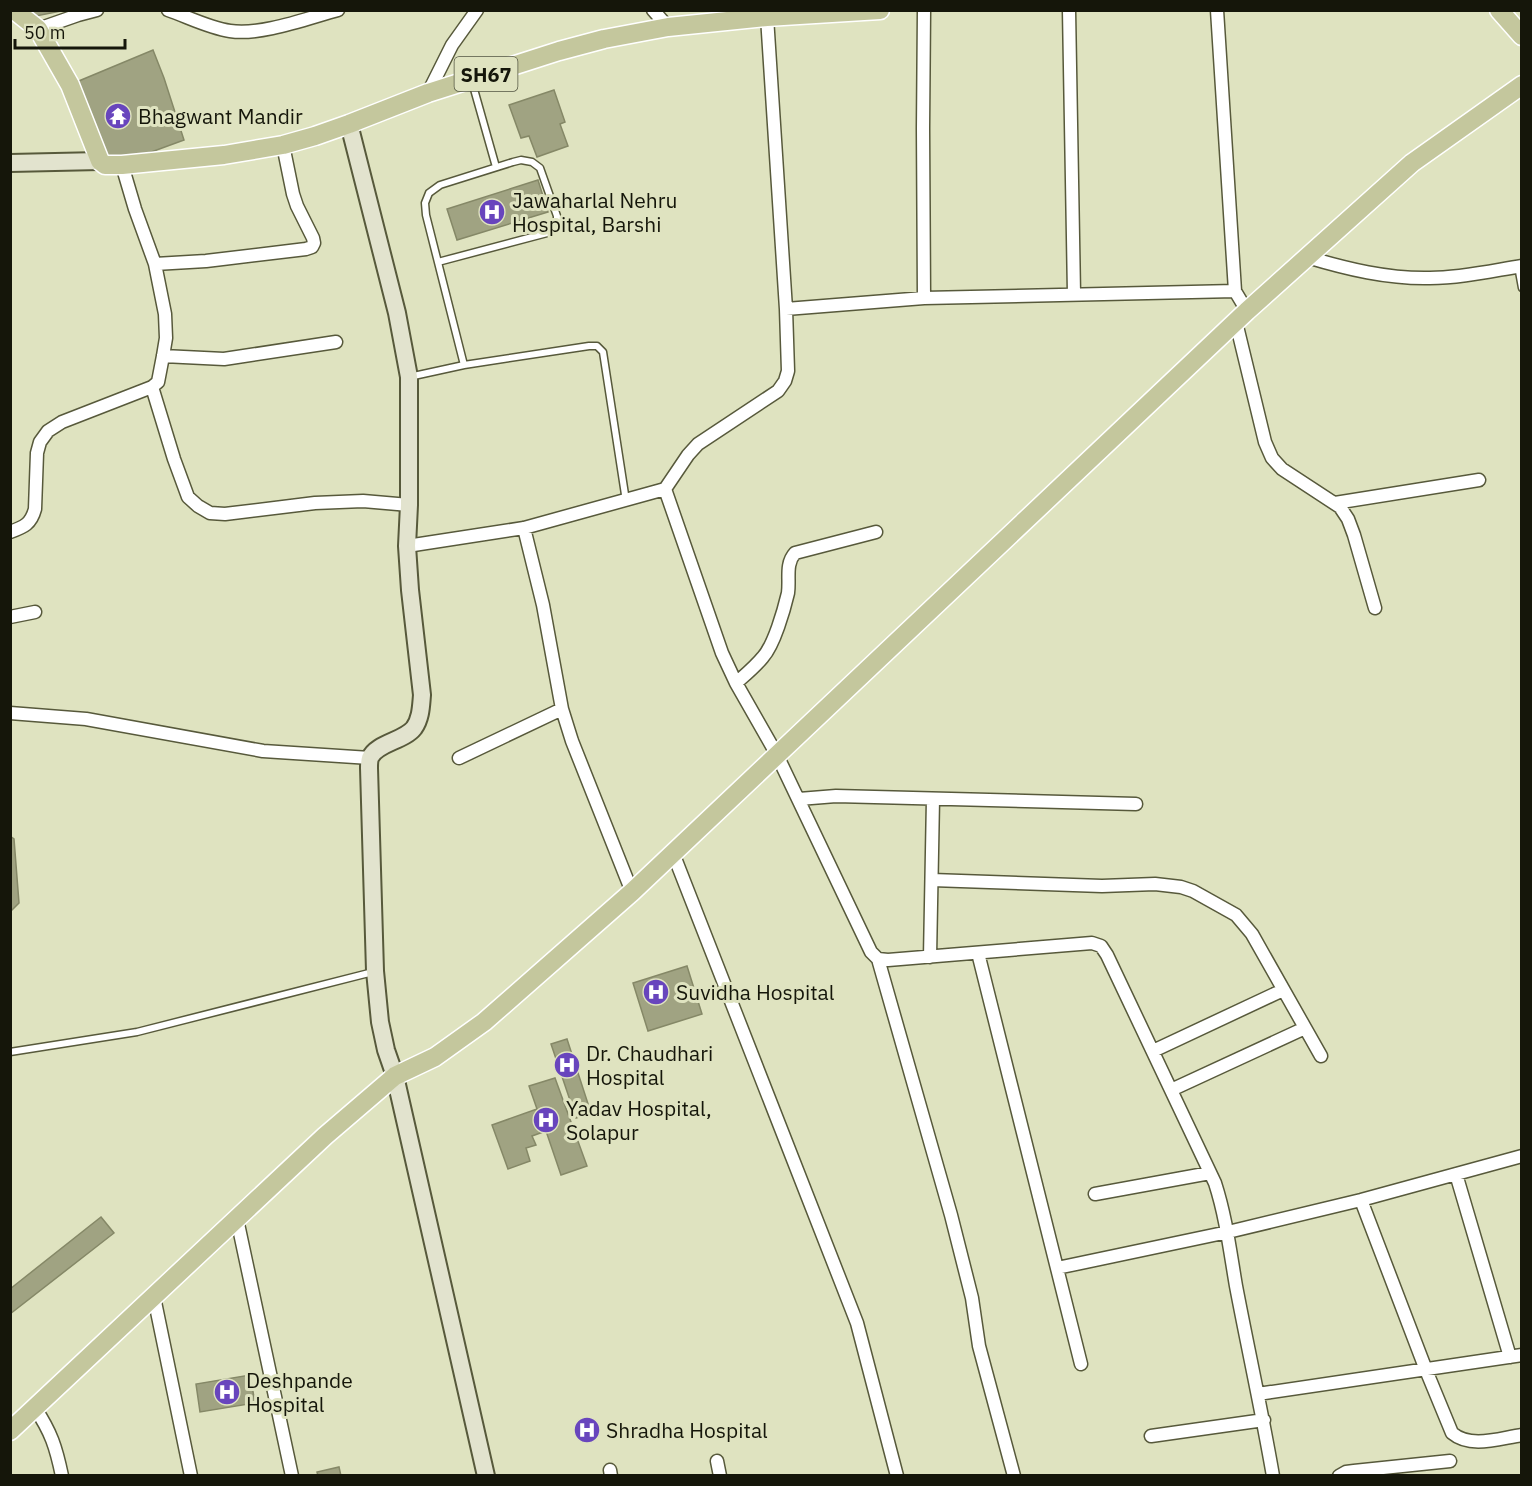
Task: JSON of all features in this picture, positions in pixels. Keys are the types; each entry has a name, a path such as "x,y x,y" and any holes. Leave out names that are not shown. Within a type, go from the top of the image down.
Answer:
{"main road":[{"path":"10,163 100,161 70,85 38,29 14,10"},
{"name":"SH67","path":"100,161 105,165 122,165 224,155 283,145 350,124 428,93 558,51 668,27 767,17 880,10"},
{"path":"1499,10 1521,36"},
{"path":"10,1431 325,1136 396,1076 435,1057 484,1022 632,892 1242,316 1412,163 1521,85"},
{"path":"350,124 397,314 409,377 407,546 422,695 421,712 415,726 409,733 378,749 370,758 375,971 380,1022 386,1050 396,1076 486,1476"}],"street":[{"path":"38,29 97,10"},
{"path":"168,10 230,31 269,28 338,10"},
{"path":"428,93 452,45 477,10"},
{"path":"653,10 668,27"},
{"path":"924,10 924,298"},
{"path":"1069,10 1074,294"},
{"path":"1216,10 1235,291 1242,316 1265,442 1272,458 1282,470 1335,503 1348,519 1375,608"},
{"path":"407,546 524,528 665,489 687,455 698,444 778,391 785,381 788,371 786,309 767,17"},
{"path":"154,264 206,261 312,247 313,238 293,194 283,145"},
{"path":"10,532 26,525 33,518 38,453 40,442 48,431 62,422 152,387 158,382 166,338 165,314 154,264 122,165"},
{"path":"1307,257 1362,272 1406,278 1431,279 1520,266"},
{"path":"786,309 924,298 1235,291"},
{"path":"163,356 224,359 336,342"},
{"path":"152,387 174,459 189,497 210,513 225,514 315,503 363,501 409,505"},
{"path":"1335,503 1479,480"},
{"path":"665,489 722,653 799,799 871,952 878,959 972,1298 979,1346 1014,1476"},
{"path":"524,528 543,605 562,710 632,892"},
{"path":"736,683 764,656 770,646 788,592 790,558 795,553 876,532"},
{"path":"10,617 34,612"},
{"path":"459,758 562,710"},
{"path":"10,713 87,719 263,751 370,758"},
{"path":"799,799 836,796 1136,804"},
{"path":"930,957 933,799"},
{"path":"673,853 857,1323 897,1476"},
{"path":"932,880 1102,886 1155,884 1181,886 1193,891 1236,915 1252,934 1321,1056"},
{"path":"878,959 930,957 1092,943 1101,946 1153,1051 1210,1173 1220,1200 1228,1232 1236,1286 1264,1420 1273,1476"},
{"path":"978,953 1081,1364"},
{"path":"1153,1051 1283,990"},
{"path":"1171,1090 1305,1028"},
{"path":"1057,1268 1228,1232 1361,1200 1521,1156"},
{"path":"1095,1194 1210,1173"},
{"path":"1258,1394 1516,1356 1456,1174"},
{"path":"1361,1200 1452,1433 1458,1438 1479,1442 1521,1435"},
{"path":"237,1219 292,1476"},
{"path":"154,1296 191,1476"},
{"path":"35,1408 57,1450 62,1476"},
{"path":"1151,1436 1264,1420"},
{"path":"717,1461 720,1476"},
{"path":"1340,1476 1354,1470 1450,1461"}],"lane":[{"path":"471,79 496,167"},
{"path":"438,262 551,232 557,225 557,216 540,168 532,162 522,160 496,167 440,185 429,193 425,203 426,215 464,365"},
{"path":"1520,266 1521,288"},
{"path":"409,377 464,365 597,346 603,352 626,501"},
{"path":"10,1052 136,1032 375,971"}],"building":[{"path":"23,10 66,10 26,18"},
{"name":"Bhagwant Mandir","path":"153,50 184,140 124,162 106,161 74,83"},
{"path":"554,90 565,122 560,124 568,146 537,157 529,136 521,138 509,105"},
{"path":"538,180 548,212 457,240 447,209"},
{"path":"10,836 14,839 19,903 10,912"},
{"path":"687,966 702,1014 648,1031 633,983"},
{"path":"567,1039 591,1113 576,1118 551,1044"},
{"path":"555,1078 587,1166 561,1175 546,1131 532,1136 536,1145 526,1148 530,1161 508,1169 492,1125 537,1109 529,1086"},
{"path":"101,1217 114,1233 10,1314 10,1289"},
{"path":"250,1375 255,1403 200,1412 196,1384"},
{"path":"339,1467 341,1476 318,1476 317,1472"}],"place":[{"name":"Bhagwant Mandir","path":"118,116"},
{"name":"Jawaharlal Nehru Hospital, Barshi","path":"492,212"},
{"name":"Suvidha Hospital","path":"656,992"},
{"name":"Dr. Chaudhari Hospital","path":"567,1065"},
{"name":"Yadav Hospital, Solapur","path":"546,1120"},
{"name":"Deshpande Hospital","path":"227,1392"},
{"name":"Shradha Hospital","path":"587,1430"}]}
